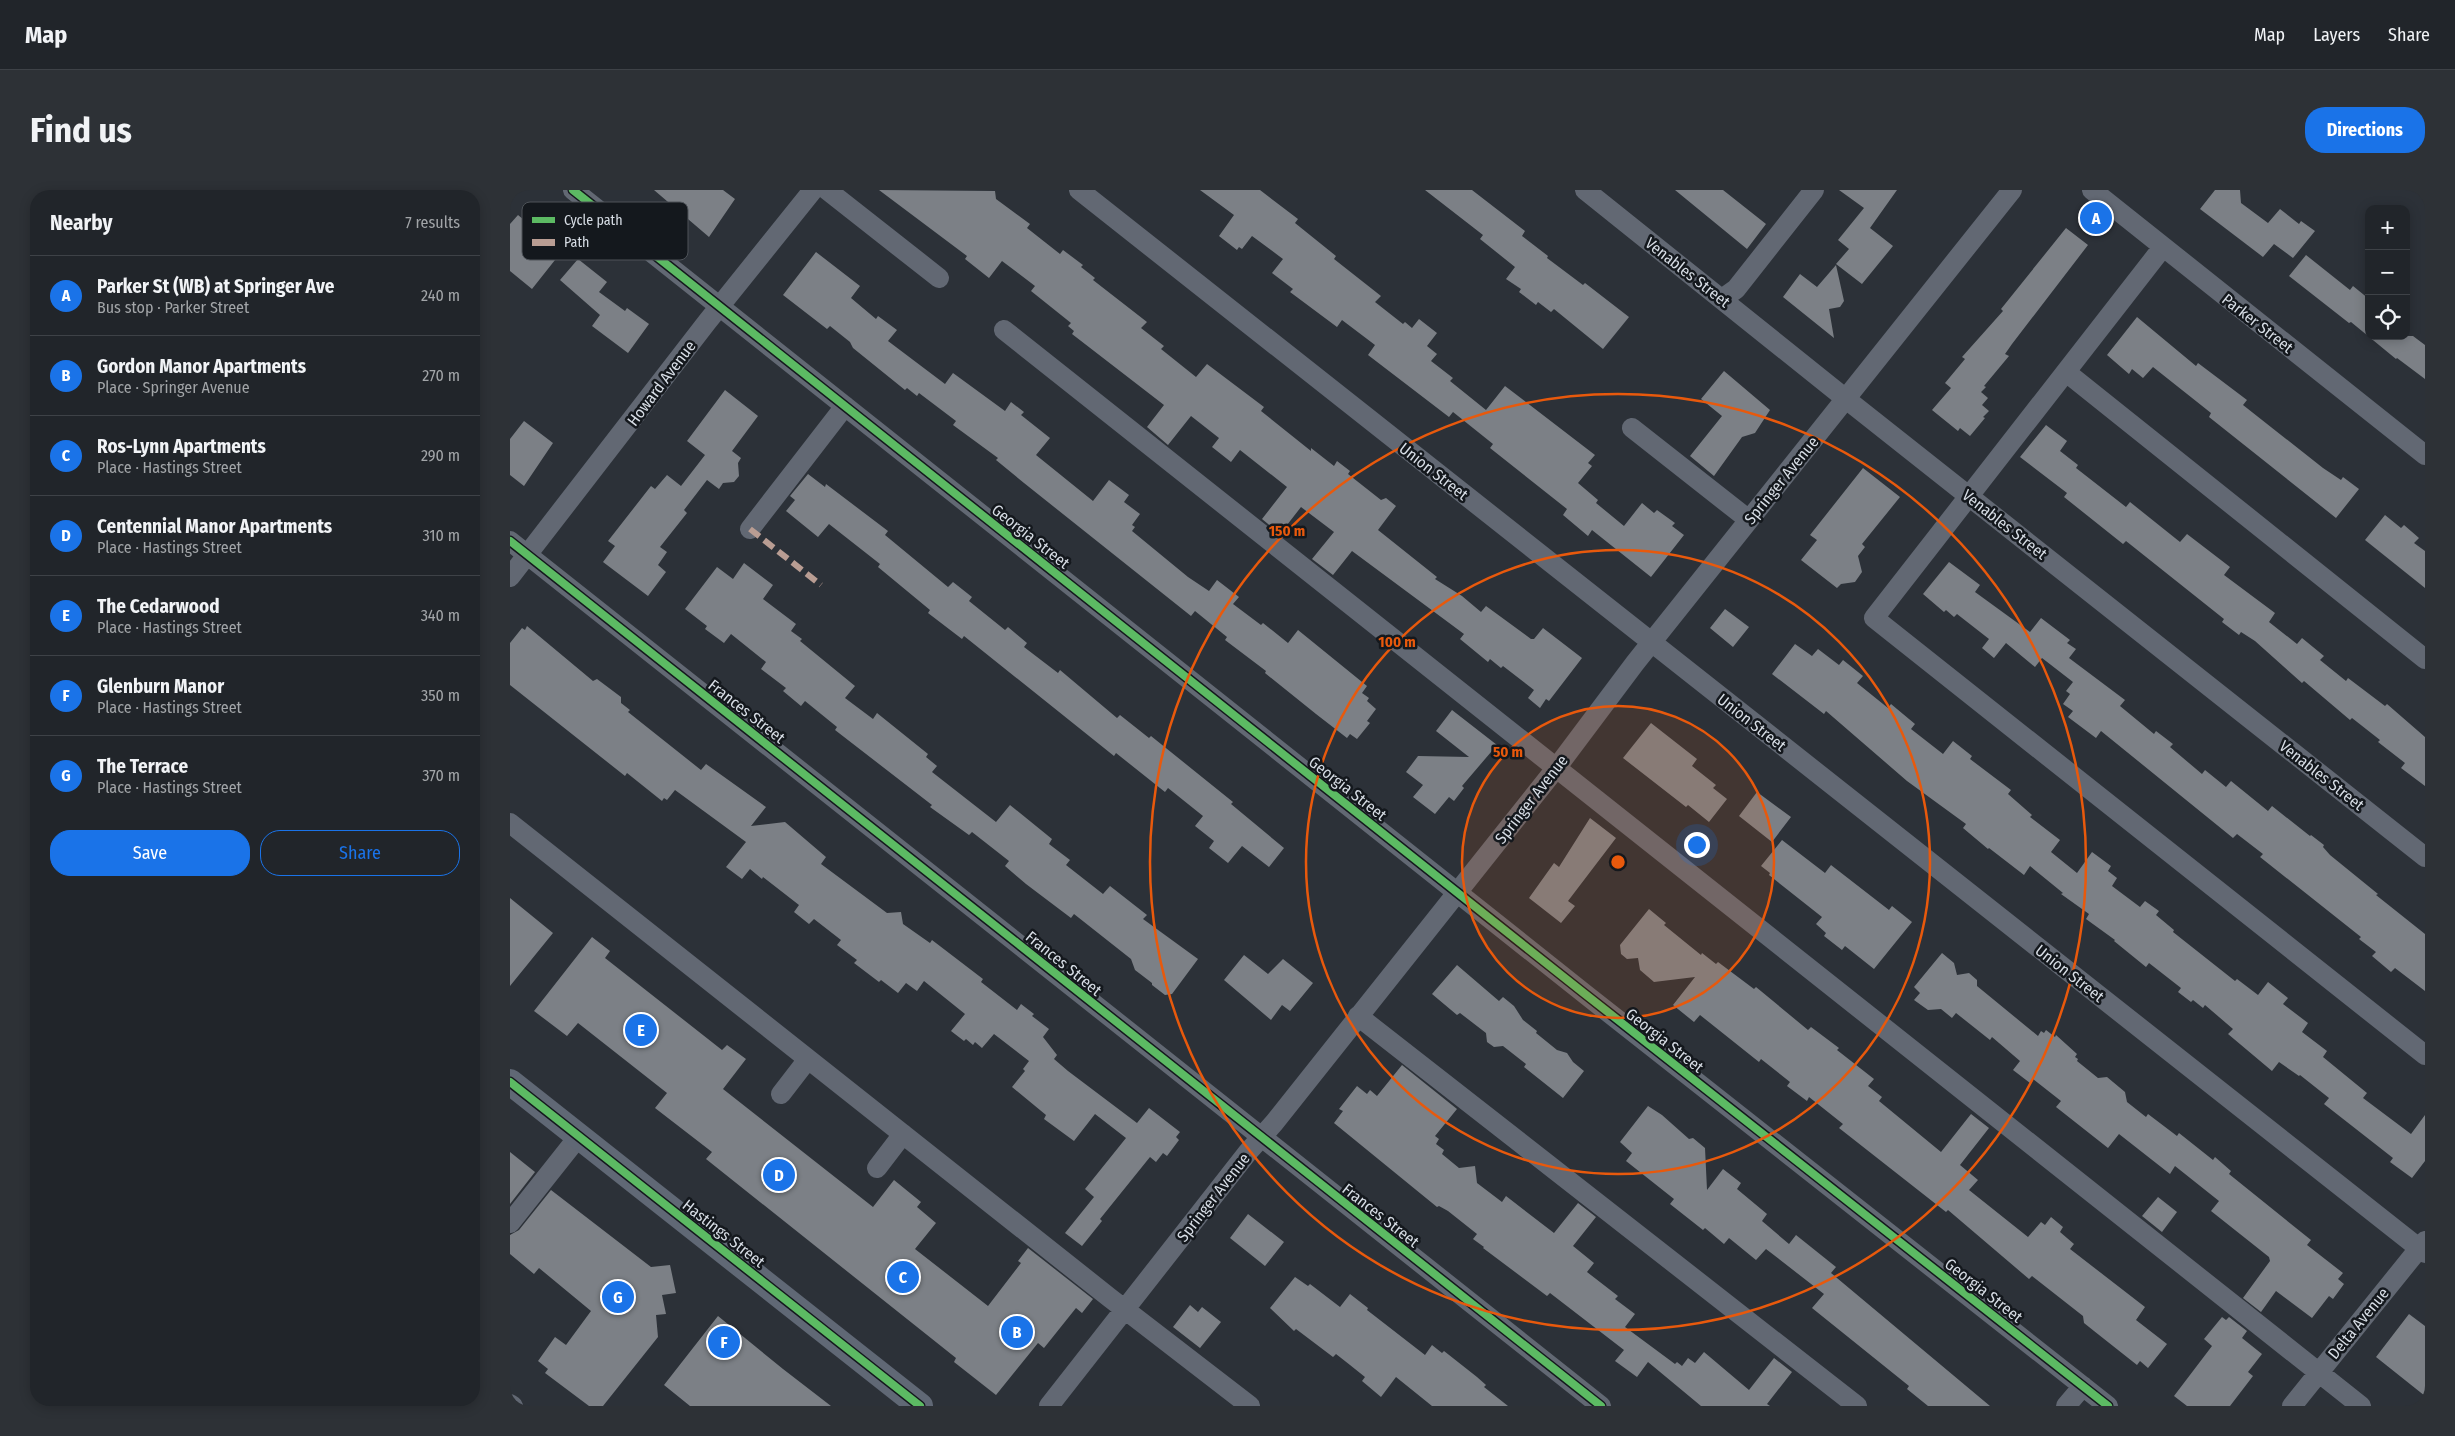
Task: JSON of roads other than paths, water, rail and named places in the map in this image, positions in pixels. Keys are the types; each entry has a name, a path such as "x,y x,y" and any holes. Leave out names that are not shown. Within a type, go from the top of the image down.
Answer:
{"main road":[{"name":"Hastings Street","path":"510,1082 920,1406"}],"street":[{"name":"Georgia Street","path":"573,190 588,202"},
{"name":"Howard Avenue","path":"510,578 720,307 814,190"},
{"path":"827,190 939,278"},
{"name":"Union Street","path":"1079,190 1652,643 2423,1248"},
{"name":"Venables Street","path":"1585,190 2425,857"},
{"path":"1722,299 1736,289 1814,190"},
{"name":"Springer Avenue","path":"1049,1406 1260,1137 1274,1123 1557,767 1652,643 2012,190"},
{"name":"Parker Street","path":"2092,190 2425,455"},
{"path":"2163,247 1874,618 2425,1055"},
{"name":"Georgia Street","path":"661,260 2108,1406"},
{"path":"1004,330 2361,1406"},
{"path":"2066,372 2425,659"},
{"path":"750,529 845,406"},
{"path":"1632,428 1749,520"},
{"name":"Frances Street","path":"510,542 1601,1406"},
{"path":"510,822 1125,1310 1250,1406"},
{"path":"1358,1016 1857,1406"},
{"path":"781,1094 808,1059"},
{"path":"877,1168 903,1134"},
{"path":"510,1222 579,1136"},
{"name":"Delta Avenue","path":"2292,1406 2423,1248"},
{"path":"2066,1406 2083,1386"}],"place":[{"name":"Parker St (WB) at Springer Ave","path":"2096,218"},
{"name":"The Cedarwood","path":"641,1030"},
{"name":"Centennial Manor Apartments","path":"779,1175"},
{"name":"Ros-Lynn Apartments","path":"903,1277"},
{"name":"The Terrace","path":"618,1297"},
{"name":"Gordon Manor Apartments","path":"1017,1332"},
{"name":"Glenburn Manor","path":"724,1342"}]}
